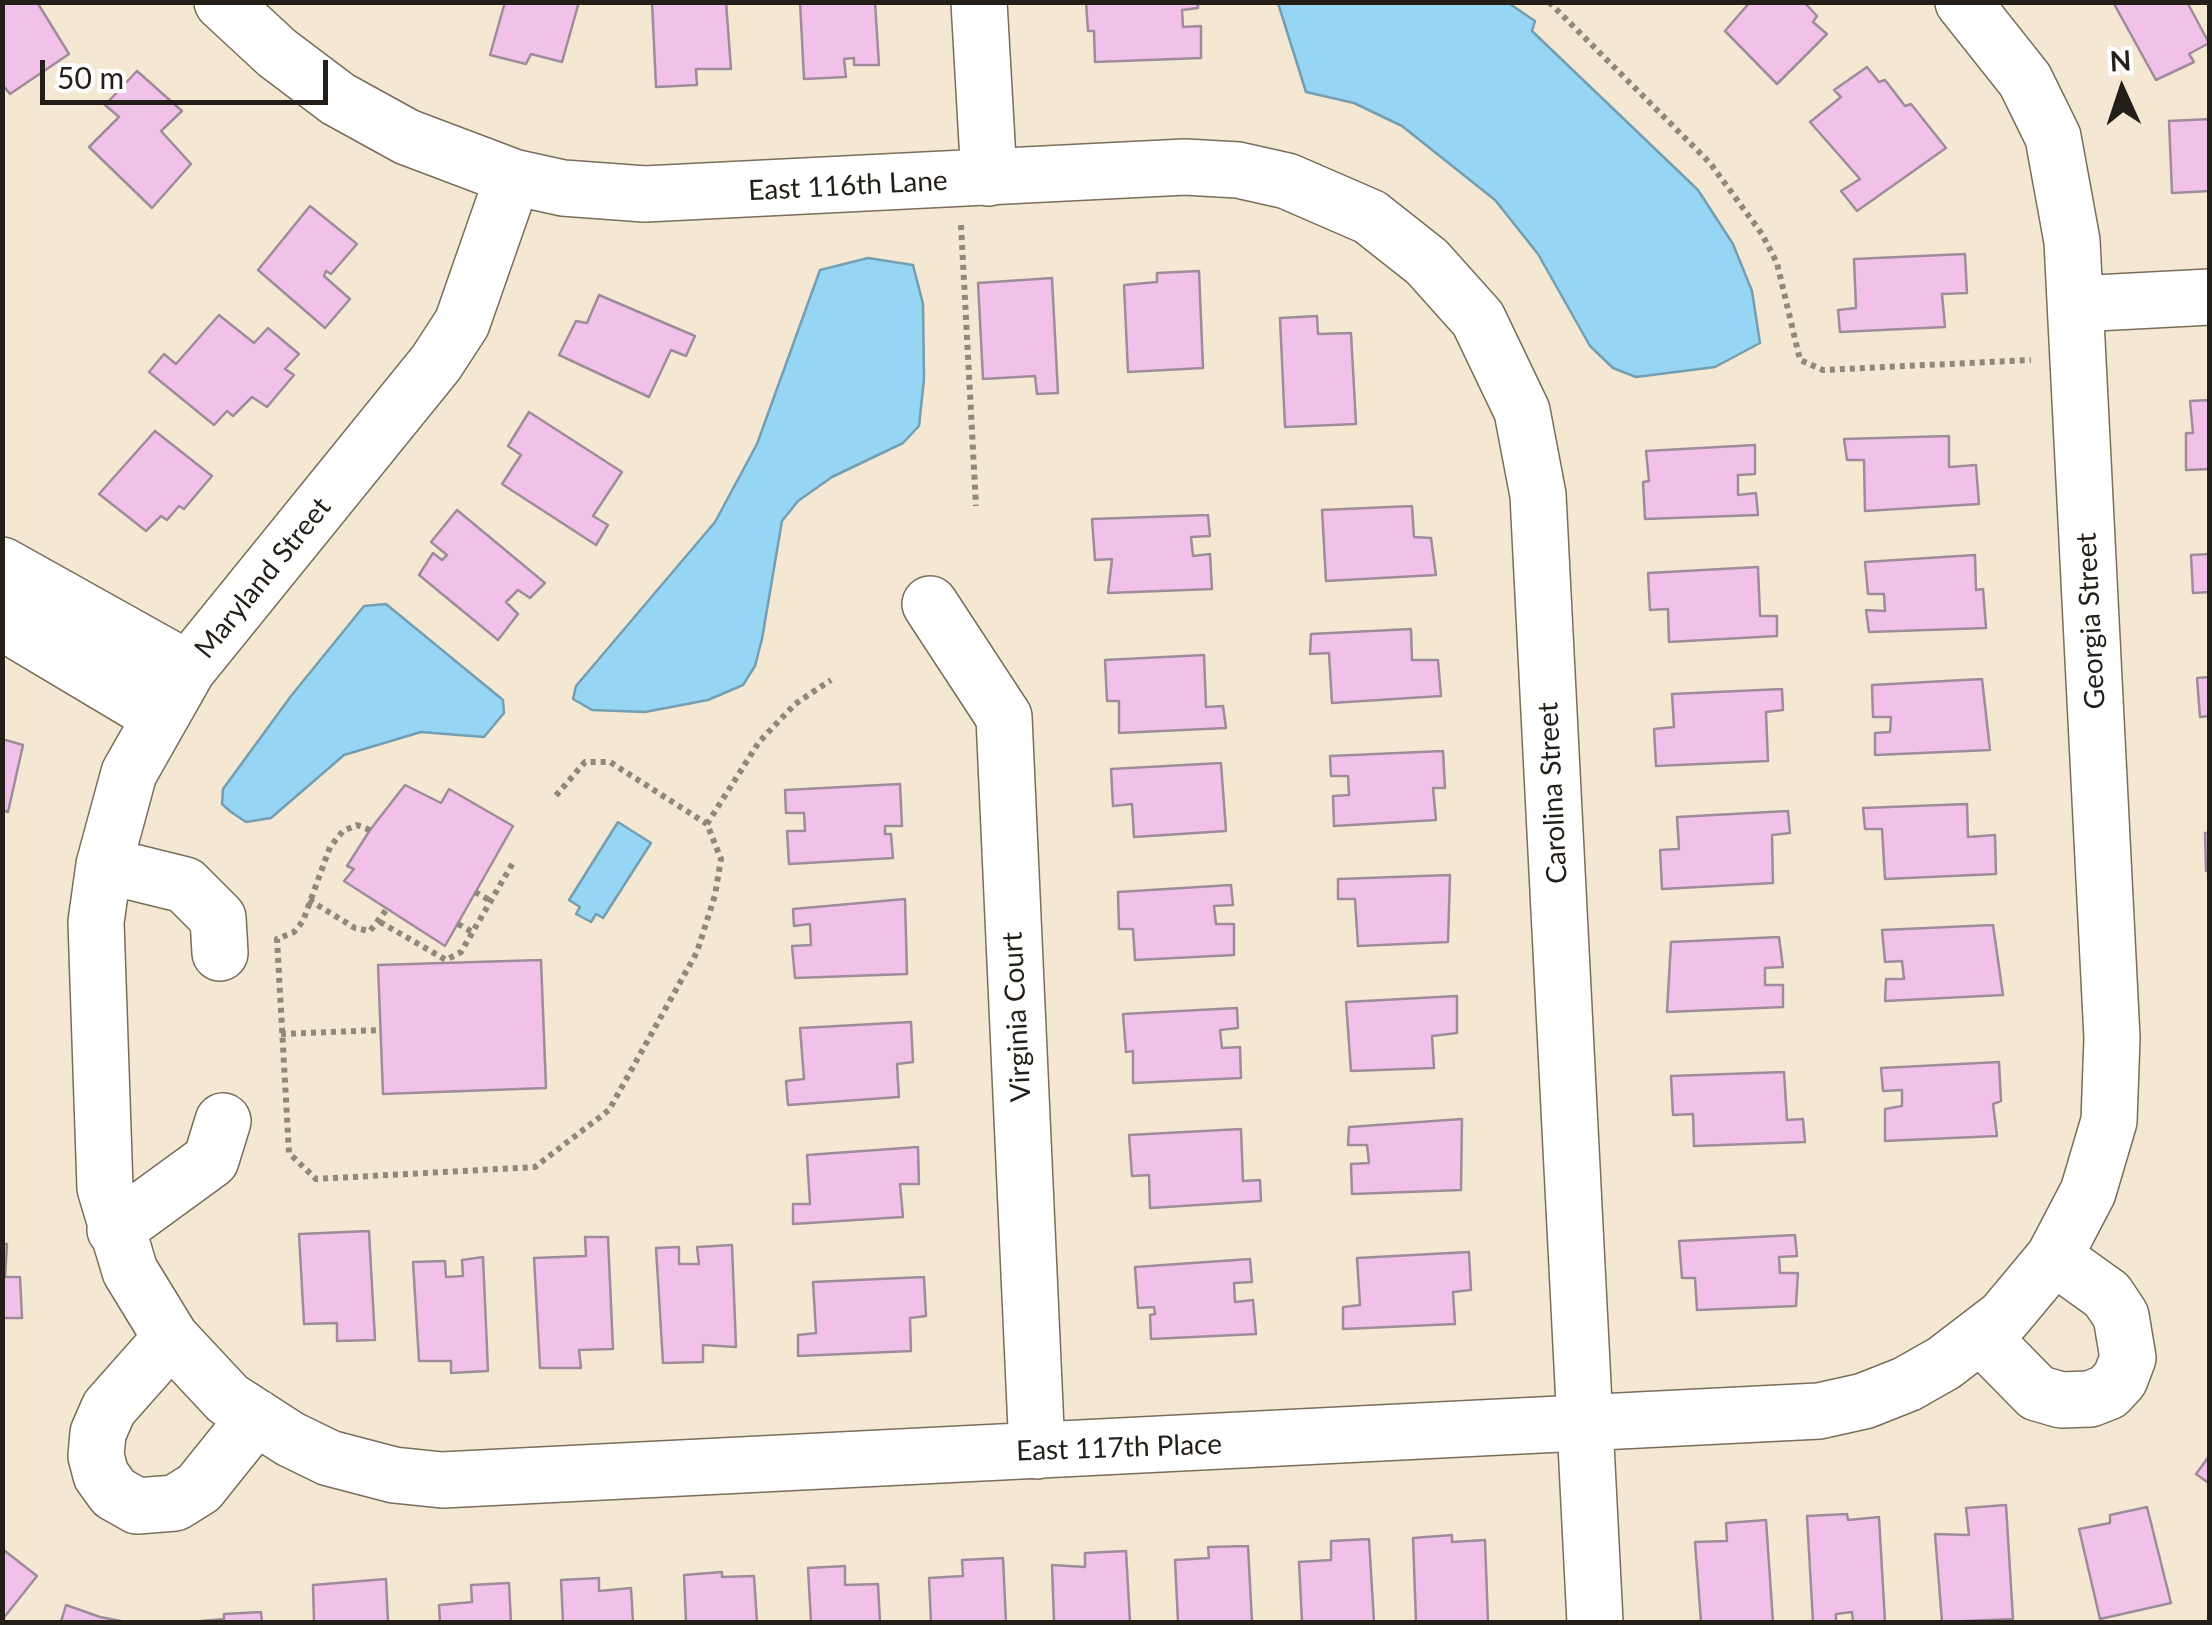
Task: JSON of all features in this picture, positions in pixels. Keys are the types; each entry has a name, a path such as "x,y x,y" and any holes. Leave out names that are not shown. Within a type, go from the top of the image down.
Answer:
{"street":[{"path":"222,2 277,53 338,99 407,137 513,177"},
{"path":"975,201 979,2"},
{"name":"Georgia Street","path":"1907,1384 1982,1336 2004,1317 2054,1257 2072,1226 2100,1156 2112,1080 2072,241 2052,137 2025,80 1963,2"},
{"name":"East 116th Lane","path":"513,177 563,188 645,194 975,201 1185,167"},
{"name":"Carolina Street","path":"1185,167 1238,170 1287,180 1338,200 1400,239 1454,288 1478,320 1522,412 1538,495 1596,1622"},
{"name":"Maryland Street","path":"329,1458 256,1418 203,1376 171,1338 130,1271 105,1188 99,1113 96,922 104,865 130,772 158,715 188,670 436,363 462,323 482,276 513,177"},
{"path":"2076,304 2210,297"},
{"path":"2,564 188,670"},
{"name":"Virginia Court","path":"930,604 1004,717 1037,1451"},
{"path":"2,622 158,715"},
{"path":"104,865 185,885 218,918 220,953"},
{"path":"115,1230 211,1160 223,1121"},
{"path":"1982,1336 2037,1393 2061,1400 2090,1399 2108,1392 2120,1380 2128,1358 2121,1316 2106,1296 2054,1257"},
{"path":"171,1338 109,1408 98,1433 96,1456 101,1475 114,1493 137,1506 175,1503 199,1488 256,1418"},
{"name":"East 117th Place","path":"329,1458 394,1475 442,1480 1586,1425 1819,1410 1864,1401 1907,1384"}],"path":[{"path":"1549,2 1710,163 1762,234 1776,263 1800,360 1823,370 2032,360"},
{"path":"975,201 976,506"},
{"path":"707,824 759,742 795,704 830,680"},
{"path":"370,830 357,825 343,831 330,848 294,932 277,940 289,1152 316,1179 535,1167 608,1110 697,952 715,895 720,859 707,824 610,762 586,762 553,798"},
{"path":"380,922 446,960 461,952 514,861"},
{"path":"475,892 491,901"},
{"path":"309,900 355,928 370,931 387,909"},
{"path":"458,924 472,932"},
{"path":"281,1034 381,1030"}],"water":[{"path":"1507,2 1535,21 1532,31 1698,190 1733,244 1752,291 1760,343 1715,367 1636,377 1613,368 1590,346 1538,254 1495,200 1402,126 1354,103 1306,92 1278,3"},
{"path":"868,258 913,265 923,304 924,379 919,426 903,443 832,477 798,501 782,521 762,639 755,666 743,685 708,700 645,712 592,710 573,699 576,686 715,522 757,444 820,270"},
{"path":"386,604 503,700 504,713 484,737 421,732 344,755 271,818 246,822 231,812 222,804 223,789 291,696 364,606"},
{"path":"618,822 651,843 603,918 596,914 591,922 576,914 580,907 569,900"}],"building":[{"path":"2,2 37,2 69,54 10,94 2,84"},
{"path":"505,2 579,2 562,62 531,54 526,64 490,55"},
{"path":"652,2 726,2 731,69 696,69 697,85 656,87"},
{"path":"800,2 875,2 879,65 854,65 854,58 844,59 846,77 804,79"},
{"path":"1086,2 1198,2 1198,8 1182,10 1183,27 1201,26 1201,58 1095,62 1094,31 1088,31"},
{"path":"1750,2 1804,2 1817,16 1813,22 1827,34 1777,84 1725,31"},
{"path":"2113,2 2187,2 2209,43 2189,54 2194,62 2156,80"},
{"path":"1867,67 1879,82 1885,80 1905,106 1911,104 1946,148 1857,211 1841,191 1860,179 1810,122 1841,97 1834,90"},
{"path":"137,71 182,111 161,131 191,164 152,208 89,147 119,117 105,105"},
{"path":"2210,119 2210,191 2172,193 2169,121"},
{"path":"310,206 357,244 331,274 326,271 324,276 350,299 325,328 258,270"},
{"path":"1965,254 1967,293 1942,294 1945,327 1840,332 1838,310 1856,308 1854,259"},
{"path":"1199,271 1203,368 1128,372 1124,285 1157,282 1157,273"},
{"path":"1052,278 1058,393 1037,394 1035,376 983,379 978,283"},
{"path":"599,295 695,336 686,356 671,350 649,397 559,355 576,321 587,323"},
{"path":"219,315 254,343 268,328 299,354 285,369 294,375 267,407 252,397 233,416 227,411 214,425 149,372 164,354 176,364"},
{"path":"1317,316 1318,334 1351,333 1356,424 1285,427 1280,318"},
{"path":"2210,400 2210,469 2186,470 2186,433 2193,433 2190,401"},
{"path":"529,412 622,472 593,516 608,525 596,545 502,484 521,455 508,446"},
{"path":"155,431 212,476 184,509 179,506 167,520 161,516 146,531 99,494"},
{"path":"1949,436 1949,467 1976,465 1979,504 1865,511 1864,460 1847,460 1844,439"},
{"path":"1755,445 1755,474 1738,475 1738,495 1756,493 1758,515 1645,519 1643,482 1649,481 1646,451"},
{"path":"1412,506 1414,537 1431,538 1436,575 1326,581 1322,510"},
{"path":"457,510 545,583 530,598 518,590 506,602 518,614 498,640 419,575 433,553 442,560 447,555 431,542"},
{"path":"1208,515 1210,536 1191,537 1193,556 1210,554 1212,589 1108,593 1112,559 1095,560 1092,519"},
{"path":"2210,554 2210,592 2193,593 2191,555"},
{"path":"1975,555 1976,590 1983,589 1986,628 1869,632 1866,610 1885,611 1884,594 1868,594 1865,562"},
{"path":"1758,567 1760,616 1777,616 1777,636 1669,642 1668,609 1650,610 1648,573"},
{"path":"1411,629 1412,660 1438,660 1441,696 1332,703 1329,653 1310,654 1311,634"},
{"path":"1204,655 1206,707 1223,706 1226,728 1119,733 1119,701 1107,701 1105,660"},
{"path":"2210,677 2210,716 2200,717 2197,678"},
{"path":"1982,679 1990,750 1875,755 1875,733 1890,732 1891,717 1873,717 1872,685"},
{"path":"1782,689 1783,710 1766,712 1768,761 1656,766 1654,729 1674,727 1672,694"},
{"path":"2,739 23,745 8,812 2,810"},
{"path":"1443,751 1445,788 1433,788 1436,820 1334,826 1333,796 1349,795 1348,776 1331,776 1330,756"},
{"path":"1221,763 1226,831 1134,837 1132,804 1113,806 1111,769"},
{"path":"900,784 902,826 885,826 885,834 891,834 893,858 789,864 787,831 805,831 804,813 786,813 785,790"},
{"path":"405,785 441,803 449,789 513,826 445,946 344,881 354,869 347,866"},
{"path":"1967,804 1968,837 1995,835 1996,874 1885,879 1882,829 1865,829 1863,808"},
{"path":"1788,811 1790,833 1772,835 1773,883 1662,889 1660,850 1679,849 1677,817"},
{"path":"2205,833 2210,833 2210,871 2206,871"},
{"path":"1450,875 1448,942 1358,946 1355,899 1338,899 1338,879"},
{"path":"1231,885 1233,905 1214,906 1216,924 1234,924 1234,955 1135,960 1133,929 1119,929 1118,892"},
{"path":"905,899 907,974 795,978 792,946 811,945 810,924 794,926 793,909"},
{"path":"1993,925 2003,995 1885,1001 1886,979 1904,979 1902,961 1885,962 1882,930"},
{"path":"1779,937 1783,967 1765,968 1765,985 1783,985 1783,1007 1667,1012 1671,942"},
{"path":"541,960 546,1088 383,1094 378,965"},
{"path":"1457,996 1457,1033 1432,1036 1434,1068 1351,1071 1346,1002"},
{"path":"1237,1008 1238,1028 1220,1030 1222,1048 1240,1047 1241,1078 1133,1083 1133,1051 1126,1052 1123,1014"},
{"path":"911,1022 913,1062 897,1064 899,1097 788,1105 786,1081 804,1079 800,1028"},
{"path":"1999,1062 2001,1101 1993,1104 1997,1136 1885,1141 1885,1109 1902,1106 1902,1090 1883,1091 1881,1068"},
{"path":"1784,1072 1787,1120 1803,1119 1805,1142 1694,1146 1693,1114 1673,1115 1671,1076"},
{"path":"1462,1119 1461,1190 1352,1194 1351,1164 1369,1163 1367,1145 1348,1145 1349,1127"},
{"path":"1241,1129 1243,1181 1260,1180 1261,1201 1150,1208 1149,1175 1132,1176 1129,1135"},
{"path":"918,1147 919,1184 900,1184 903,1217 793,1224 793,1204 810,1204 807,1155"},
{"path":"369,1231 375,1340 337,1341 337,1323 304,1324 299,1234"},
{"path":"1795,1235 1797,1256 1779,1257 1780,1273 1798,1273 1796,1306 1697,1310 1695,1278 1682,1278 1679,1241"},
{"path":"585,1237 608,1237 613,1349 579,1350 581,1368 540,1368 534,1258 586,1256"},
{"path":"2,1244 7,1244 5,1277 20,1277 22,1318 2,1318"},
{"path":"732,1245 736,1347 703,1345 703,1362 663,1363 656,1248 679,1247 679,1264 699,1264 697,1247"},
{"path":"1469,1252 1471,1290 1453,1292 1455,1324 1343,1329 1343,1307 1360,1305 1357,1258"},
{"path":"483,1257 488,1371 451,1373 451,1361 419,1361 413,1262 445,1261 446,1277 463,1276 462,1260"},
{"path":"1250,1259 1252,1282 1234,1283 1235,1302 1253,1300 1256,1334 1151,1339 1150,1315 1155,1314 1154,1307 1138,1308 1135,1267"},
{"path":"924,1277 926,1316 910,1318 911,1351 798,1356 798,1335 816,1333 813,1282"},
{"path":"2210,1455 2210,1484 2196,1474"},
{"path":"2006,1505 2013,1619 1942,1622 1935,1534 1969,1535 1966,1508"},
{"path":"2147,1507 2171,1603 2100,1619 2079,1529 2110,1523 2110,1515"},
{"path":"1847,1514 1848,1520 1879,1517 1885,1622 1853,1622 1852,1612 1836,1614 1836,1622 1813,1622 1807,1516"},
{"path":"1766,1520 1773,1622 1701,1622 1695,1542 1727,1541 1726,1523"},
{"path":"1452,1535 1452,1542 1485,1540 1488,1622 1416,1622 1413,1538"},
{"path":"1369,1539 1374,1622 1302,1622 1299,1562 1331,1560 1331,1541"},
{"path":"1248,1546 1252,1622 1178,1622 1175,1560 1209,1558 1208,1547"},
{"path":"5,1551 37,1576 2,1620 2,1554"},
{"path":"1126,1551 1130,1622 1054,1622 1052,1565 1085,1567 1085,1553"},
{"path":"1003,1558 1006,1622 931,1622 929,1578 963,1576 962,1560"},
{"path":"845,1566 845,1585 878,1584 880,1622 811,1622 808,1568"},
{"path":"722,1572 722,1577 754,1576 757,1622 686,1622 684,1575"},
{"path":"599,1578 599,1591 631,1588 633,1622 563,1622 561,1580"},
{"path":"386,1579 388,1622 314,1622 313,1585"},
{"path":"509,1583 511,1622 440,1622 439,1605 472,1602 471,1585"},
{"path":"66,1605 100,1617 126,1622 61,1622"},
{"path":"261,1612 262,1622 190,1622 224,1619 224,1614"}]}
